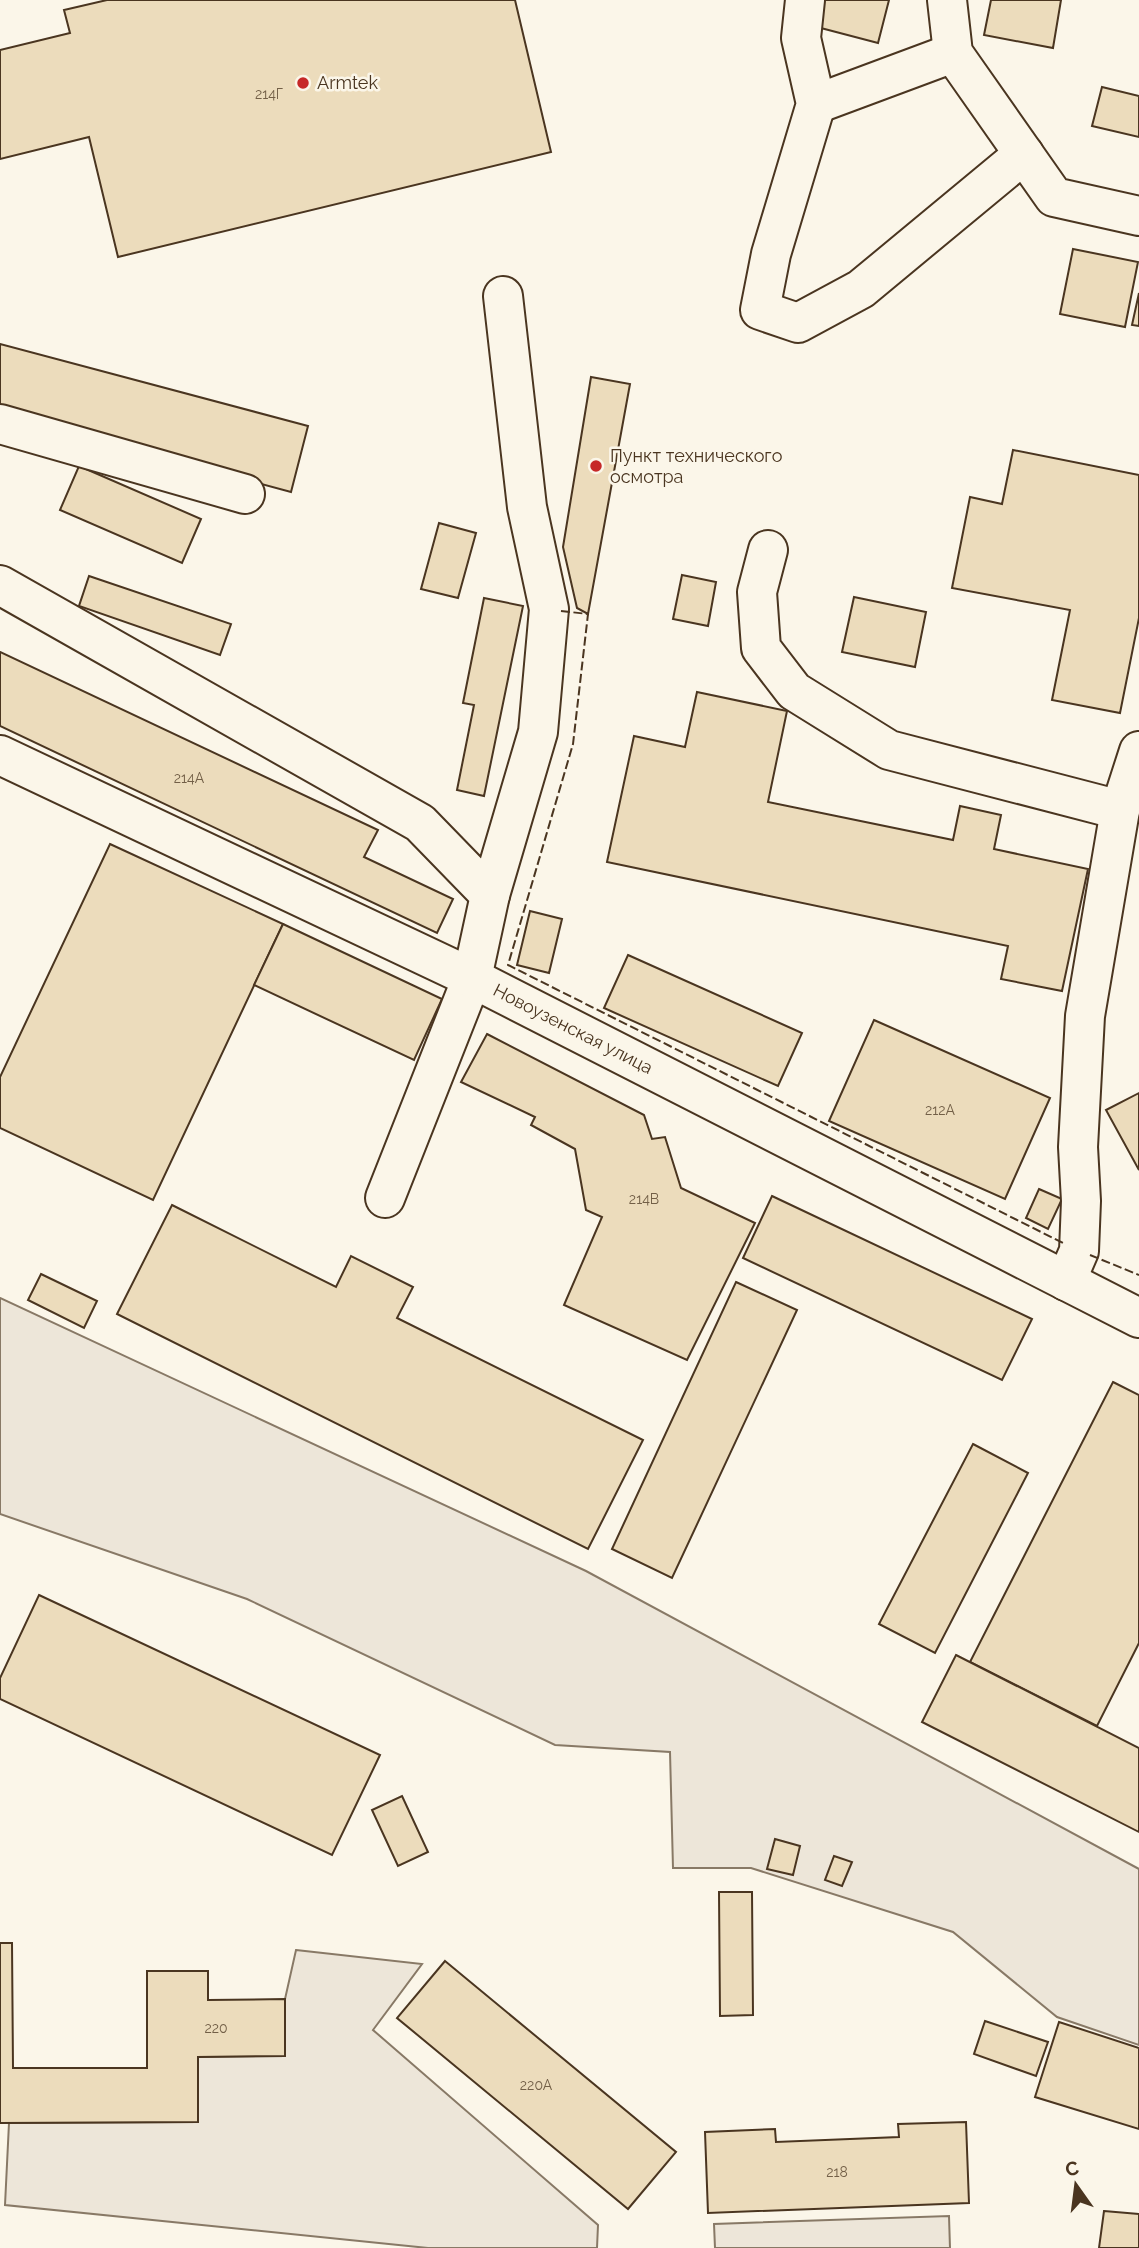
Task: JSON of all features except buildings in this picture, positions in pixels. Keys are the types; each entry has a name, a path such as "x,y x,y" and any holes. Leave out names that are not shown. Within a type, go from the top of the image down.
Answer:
{"street":[{"path":"805,0 801,38 816,104 771,254 761,310 798,323 861,289 1024,154"},
{"path":"947,0 953,52 1054,197 1139,216"},
{"path":"816,104 953,52"},
{"path":"385,1198 472,978 490,894 538,732 549,610 527,507 503,296"},
{"path":"0,424 245,494"},
{"path":"768,550 757,592 761,648 794,691 889,750 1120,810"},
{"path":"0,585 420,823 490,894"},
{"path":"1066,1281 1079,1251 1082,1201 1078,1147 1085,1016 1120,810 1139,751"},
{"name":"Новоузенская улица","path":"0,755 472,978 1139,1318"}],"shaded area":[{"path":"0,1298 586,1571 1139,1869 1139,2045 1057,2017 953,1932 751,1868 673,1868 670,1752 555,1745 247,1599 0,1514"},
{"path":"296,1950 422,1964 373,2030 598,2225 597,2248 428,2248 5,2205 9,2123 197,2122 198,2057 285,2056 285,1999"},
{"path":"949,2216 950,2248 715,2248 714,2224"}],"fence":[{"path":"561,611 588,614 573,744 508,965 1065,1244"},
{"path":"1090,1255 1139,1275"}],"place":[{"name":"Armtek","path":"303,83"},
{"name":"Пункт технического осмотра","path":"596,466"}]}
